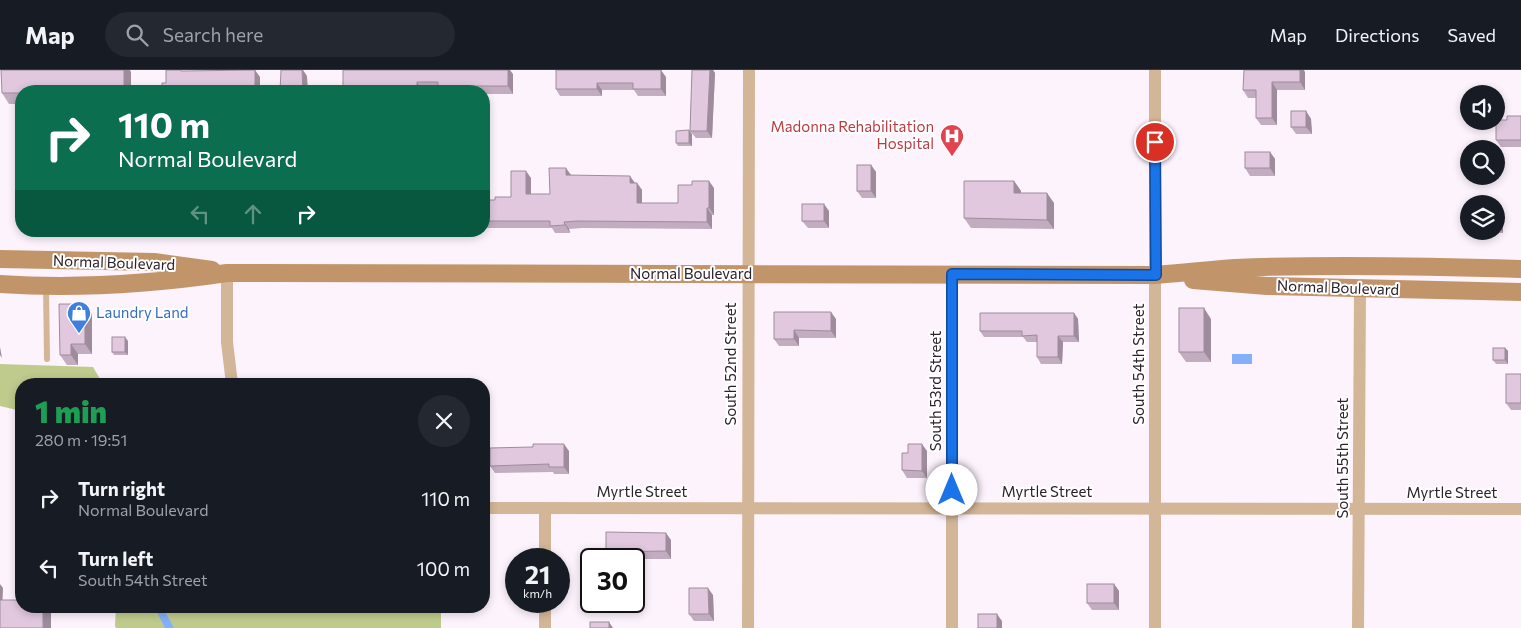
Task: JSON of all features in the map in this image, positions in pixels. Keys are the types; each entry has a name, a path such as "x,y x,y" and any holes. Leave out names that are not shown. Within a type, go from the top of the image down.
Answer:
{"main road":[{"name":"Normal Boulevard","path":"0,259 154,262 227,273"},
{"name":"Normal Boulevard","path":"1156,275 1234,268 1316,266 1521,269"},
{"name":"Normal Boulevard","path":"0,284 46,286 150,283 227,273 1156,275 1248,284 1360,289 1521,292"}],"street":[{"name":"South 52nd Street","path":"748,628 749,70"},
{"name":"South 54th Street","path":"1155,70 1155,628"},
{"path":"227,273 227,342 231,378"},
{"name":"South 53rd Street","path":"952,274 952,628"},
{"name":"South 55th Street","path":"1358,628 1360,289"},
{"name":"Myrtle Street","path":"490,508 1521,509"},
{"path":"544,508 545,548"},
{"path":"545,613 545,628"}],"lane":[{"path":"46,286 47,359"}],"green space":[{"path":"0,364 93,367 99,378 15,378 15,410 0,406"},
{"path":"116,613 441,613 441,628 116,628"}],"water":[{"path":"1232,354 1252,354 1252,364 1232,364"},
{"path":"158,613 166,613 174,628 165,628"}],"building":[{"path":"1,70 124,70 124,85 15,85 15,93 2,93"},
{"path":"166,70 255,70 255,85 162,85 162,83 166,83"},
{"path":"281,70 302,70 303,85 280,85"},
{"path":"343,70 508,70 508,86 438,85 438,82 417,82 417,85 343,85"},
{"path":"556,70 661,70 661,89 633,89 633,83 597,83 597,89 556,89"},
{"path":"692,70 710,70 707,131 690,131"},
{"path":"1244,70 1300,70 1300,82 1272,82 1272,118 1256,118 1256,90 1243,90"},
{"path":"1291,111 1306,111 1306,127 1291,127"},
{"path":"1507,116 1521,116 1521,140 1496,140 1496,130 1505,130 1505,120 1507,120"},
{"path":"689,130 689,143 676,143 676,131"},
{"path":"1245,152 1270,152 1270,168 1245,168"},
{"path":"857,165 871,165 871,191 857,191"},
{"path":"549,168 566,168 566,175 630,176 630,183 637,183 637,203 678,203 678,185 692,185 692,181 709,181 709,208 707,208 707,222 577,221 564,222 565,225 550,226 550,221 490,221 490,200 495,200 495,197 511,197 511,171 526,171 526,194 550,194"},
{"path":"964,181 1014,181 1014,193 1047,193 1047,220 964,218"},
{"path":"802,204 824,204 824,221 802,221"},
{"path":"59,304 85,304 85,344 71,344 71,355 60,355"},
{"path":"1179,308 1204,308 1204,352 1179,352"},
{"path":"774,312 831,312 831,331 794,330 794,339 774,339"},
{"path":"980,313 1074,313 1074,336 1058,336 1058,357 1037,357 1037,335 1022,336 1022,331 980,331"},
{"path":"112,337 125,337 125,352 112,352"},
{"path":"1493,348 1505,348 1505,360 1493,360"},
{"path":"1506,374 1521,374 1521,403 1506,403"},
{"path":"533,444 564,444 564,467 549,467 549,464 490,466 490,448 533,447"},
{"path":"908,444 922,444 922,471 902,470 902,453 908,453"},
{"path":"606,532 666,533 666,551 645,551 645,548 606,548"},
{"path":"1087,584 1114,584 1114,603 1087,603"},
{"path":"689,588 708,588 709,614 689,614"},
{"path":"0,600 15,600 15,613 43,613 43,628 0,628"},
{"path":"978,614 997,614 997,628 978,628"},
{"path":"590,622 609,622 609,628 590,628"}],"place":[{"name":"Madonna Rehabilitation Hospital","path":"952,157"},
{"name":"Laundry Land","path":"79,334"}],"route":[{"path":"952,490 952,274 1156,275 1155,142"}]}
